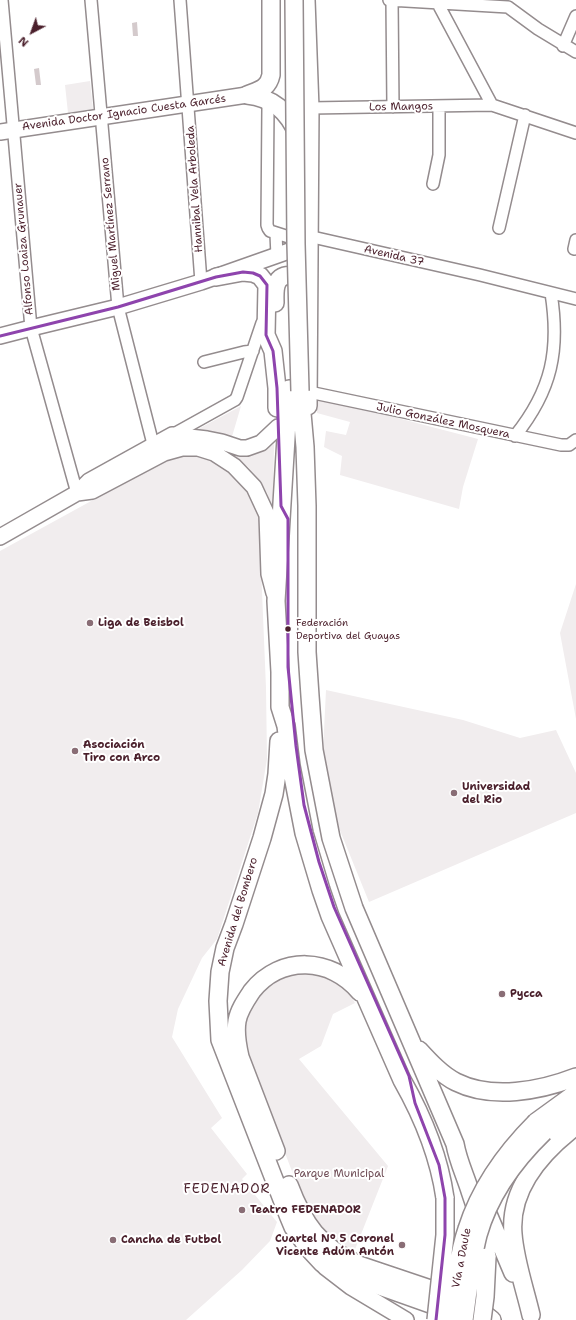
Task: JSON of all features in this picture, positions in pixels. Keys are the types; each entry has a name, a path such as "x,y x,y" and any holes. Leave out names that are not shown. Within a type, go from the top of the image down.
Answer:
{"main road":[{"path":"247,96 265,87 270,82 271,0"},
{"path":"283,0 285,236 305,447 307,652 314,750 331,838 354,908 455,1144 470,1169 532,1317"},
{"path":"294,0 296,251 299,390"},
{"path":"288,243 309,163 310,108 306,0"},
{"path":"271,61 281,71 292,73 302,68 308,57"},
{"path":"247,96 264,98 271,101 286,115 297,132 309,163"},
{"path":"281,506 299,390 309,287 288,243 289,130 286,115"},
{"path":"208,279 243,272 253,273 260,276 267,285 266,335 274,351"},
{"path":"281,506 277,388 274,351 276,287 278,280 287,276 300,277 309,287"},
{"name":"Avenida del Bombero","path":"281,506 276,601 280,672 279,756 274,794 262,838 225,948 220,972 218,1001 220,1040 288,1215 308,1249 322,1263 357,1278 450,1310 468,1320"},
{"name":"Vía a Daule","path":"280,707 286,726 290,766 304,833 313,866 330,916 402,1080 416,1103 439,1165 445,1198 445,1235 436,1320"},
{"path":"368,1001 354,985 338,973 313,964 302,964 283,969 268,976 255,988 241,1008 237,1019 236,1030 240,1056 292,1194 302,1217 310,1229 320,1239 345,1258 383,1274 463,1300 477,1308 492,1320"},
{"path":"412,1041 427,1059 456,1082 480,1090 494,1092 528,1090 562,1083 576,1077"},
{"name":"Vía a Daule","path":"464,1320 474,1250 485,1216 507,1176 530,1146 540,1128 576,1093"},
{"name":"Vía a Daule","path":"452,1320 462,1247 466,1230 487,1184 498,1166 517,1142 540,1128 556,1122 576,1109"},
{"path":"532,1317 515,1249 513,1234 515,1204 524,1182 542,1156 576,1126"},
{"path":"455,1144 457,1155 479,1216 487,1257 482,1320"}],"street":[{"name":"Alfonso Loaiza Grunauer","path":"2,0 7,130 31,328 77,493"},
{"name":"Miguel Martínez Serrano","path":"91,0 100,117 118,307 153,444"},
{"name":"Hannibal Vela Arboleda","path":"180,0 188,104 208,279"},
{"path":"394,107 391,0 509,4 538,29 563,46 576,52"},
{"path":"437,2 492,105"},
{"path":"563,46 576,16"},
{"name":"Avenida Doctor Ignacio Cuesta Garcés","path":"7,130 247,96"},
{"name":"Los Mangos","path":"310,108 492,105 576,133"},
{"path":"433,184 438,155 439,106"},
{"path":"268,107 267,224 270,231 288,243"},
{"path":"499,228 525,115"},
{"path":"0,336 118,307 208,279 288,243"},
{"name":"Avenida 37","path":"288,243 480,275 576,299"},
{"path":"515,436 536,406 543,392 549,374 555,340 551,293"},
{"path":"0,538 77,493 89,481 153,444 235,400 267,309"},
{"path":"204,362 253,351"},
{"name":"Julio González Mosquera","path":"299,390 561,446 569,445 576,440"},
{"path":"172,435 206,439 240,448 247,448 261,443 278,427"},
{"path":"77,493 92,491 164,453 182,448 198,448 214,453 234,466 254,487 267,515 269,574 276,601"},
{"name":"Avenida del Bombero","path":"322,1263 346,1284 406,1320"}],"shaded area":[{"path":"137,22 138,36 133,36 132,23"},
{"path":"39,68 41,85 36,85 34,69"},
{"path":"90,81 93,109 68,113 65,85"},
{"path":"317,397 478,439 463,487 459,509 340,475 342,456 324,447 326,431 346,435 350,422 317,413"},
{"path":"241,406 231,440 191,433"},
{"path":"274,444 273,511 267,493 259,480 248,467 223,450 247,454 261,452"},
{"path":"197,454 228,470 242,481 252,498 259,519 266,688 267,759 258,813 217,939 202,958 178,1009 172,1037 222,1118 211,1128 247,1174 242,1179 277,1222 270,1241 242,1270 186,1320 0,1320 0,551 175,455"},
{"path":"576,584 576,719 560,633"},
{"name":"Universidad del Rio","path":"326,690 463,720 520,738 556,730 576,773 576,813 369,902 339,828 323,751"},
{"name":"Parque Municipal","path":"299,973 325,976 348,991 355,1003 333,1014 321,1046 299,1059 388,1166 354,1252 324,1235 306,1208 243,1043 245,1023 256,1000 275,981"}],"transit line":[{"path":"0,336 118,307 216,277 243,272 253,273 260,276 267,285 266,335 273,351 277,388 281,506 288,519 288,667 304,805 319,862 334,907 409,1076 415,1103 439,1165 445,1198 445,1235 436,1320"}],"place":[{"name":"Liga de Beisbol","path":"90,623"},
{"name":"Federación Deportiva del Guayas","path":"288,629"},
{"name":"Asociación Tiro con Arco","path":"75,751"},
{"name":"Universidad del Rio","path":"454,793"},
{"name":"Pycca","path":"502,994"},
{"name":"Teatro FEDENADOR","path":"242,1210"},
{"name":"Cancha de Futbol","path":"113,1240"},
{"name":"Cuartel Nº 5 Coronel Vicente Adúm Antón","path":"402,1245"}],"district":[{"name":"FEDENADOR","path":"227,1190"}]}
